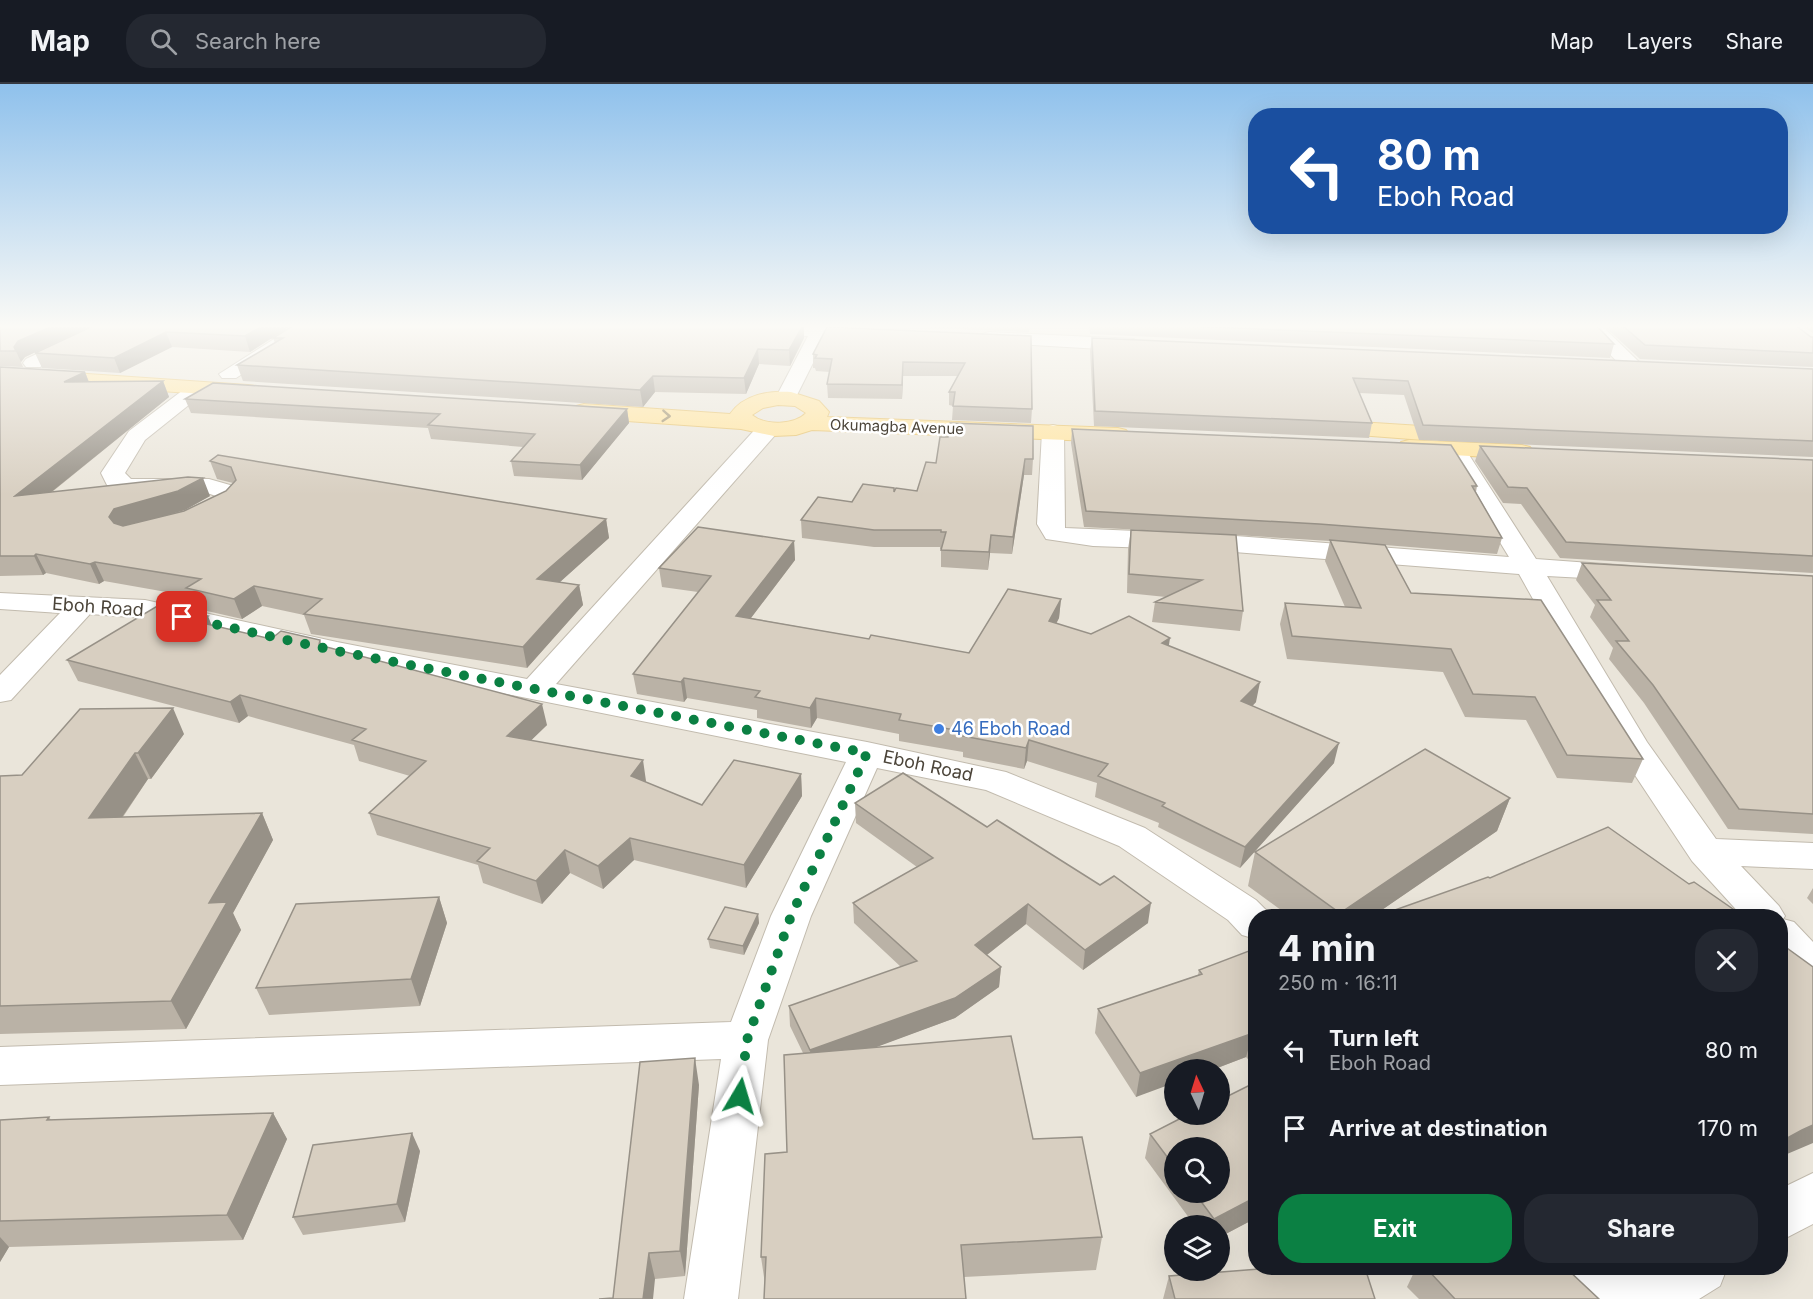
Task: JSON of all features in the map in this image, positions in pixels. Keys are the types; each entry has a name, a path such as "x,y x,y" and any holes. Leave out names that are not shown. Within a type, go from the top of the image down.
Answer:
{"main road":[{"path":"109,382 198,388 267,384 258,382"},
{"path":"571,402 756,418 790,428 812,416 804,402 785,399 756,418"},
{"name":"Okumagba Avenue","path":"812,416 1137,428 1053,432 812,416"},
{"path":"1310,435 1547,447 1454,449 1310,435"}],"street":[{"path":"785,399 794,382"},
{"path":"178,522 216,508 228,499 228,492 208,486 126,486 116,480 113,473 137,436 198,388"},
{"path":"535,689 756,418"},
{"path":"1053,432 1050,524 1055,534 1083,539 1206,542 1647,574"},
{"path":"1454,449 1528,567 1632,745 1705,852 1758,909"},
{"name":"Eboh Road","path":"0,601 145,609 337,651 867,753 994,780 1132,837 1248,916"},
{"path":"0,693 84,604"},
{"path":"711,1299 747,1040 791,916 867,753"},
{"path":"1705,852 1813,856"},
{"path":"1788,941 1813,968"},
{"path":"0,1066 747,1040"},
{"path":"1788,1212 1813,1196"},
{"path":"1604,1275 1627,1299"},
{"path":"1651,1299 1690,1275"}],"shaded area":[{"path":"0,382 1813,382 1813,1299 0,1299"}],"building":[{"path":"0,382 162,382 15,496 188,477 203,478 178,491 114,509 109,517 114,523 123,526 184,511 226,491 236,480 231,467 210,461 218,455 606,519 537,579 579,585 523,647 304,614 322,599 254,586 234,599 186,588 201,579 36,554 34,556 0,556"},
{"path":"506,382 648,382 640,390"},
{"path":"827,382 902,382 902,385 827,384"},
{"path":"955,382 1032,382 1032,409 953,406 955,392 949,392"},
{"path":"1094,382 1355,382 1372,423 1095,411"},
{"path":"1408,382 1813,382 1813,441 1423,425"},
{"path":"213,383 627,409 580,465 511,461 535,434 428,425 440,414 185,399"},
{"path":"950,423 1033,426 1033,459 1025,459 1013,537 991,535 989,552 941,550 946,532 941,532 941,530 874,530 801,520 818,497 852,502 863,484 894,488 894,492 896,488 917,491 926,462 936,463 940,437 948,437"},
{"path":"1072,429 1451,445 1477,486 1472,486 1502,538 1319,524 1086,511"},
{"path":"1480,446 1813,460 1813,556 1566,542 1527,488 1508,487"},
{"path":"698,527 794,541 736,616 869,639 871,635 969,653 1008,589 1061,599 1049,621 1091,634 1129,616 1170,638 1162,643 1260,682 1241,701 1339,743 1245,847 1162,806 1165,803 1098,776 1108,764 1029,740 1026,748 963,736 966,732 899,720 901,714 816,698 810,708 755,697 760,691 684,678 681,682 633,674 711,576 659,568"},
{"path":"1131,530 1236,535 1243,611 1155,602 1202,580 1129,574"},
{"path":"1330,540 1385,545 1411,593 1541,600 1643,759 1567,755 1535,697 1473,694 1451,649 1292,636 1285,603 1361,608"},
{"path":"1582,563 1813,576 1813,814 1739,809 1653,685 1616,641 1629,641 1597,600 1611,600"},
{"path":"159,605 208,616 198,622 271,639 281,631 320,640 319,645 542,704 507,736 643,760 631,776 702,805 734,760 801,774 744,865 630,838 598,866 565,850 536,881 477,861 490,848 369,813 426,761 352,740 366,729 240,695 230,702 67,660"},
{"path":"173,708 138,753 135,753 89,818 262,813 209,903 227,902 171,1001 0,1006 0,776 22,775 80,709"},
{"path":"1425,749 1510,798 1346,909 1334,909 1255,852"},
{"path":"903,773 987,827 997,820 1100,885 1114,876 1151,903 1085,950 1028,904 975,945 1001,967 955,998 810,1050 789,1006 917,961 853,903 933,858 855,803"},
{"path":"1608,827 1689,884 1694,882 1733,909 1398,909 1490,878"},
{"path":"439,897 411,979 256,988 296,904"},
{"path":"725,907 758,914 743,946 708,939"},
{"path":"1788,949 1813,967 1813,1125 1788,1138"},
{"path":"1248,951 1248,1035 1180,1059 1164,1059 1164,1065 1140,1073 1098,1009 1202,974 1199,970"},
{"path":"1011,1036 1033,1139 1082,1137 1102,1237 961,1245 966,1299 764,1299 766,1257 761,1257 765,1154 787,1152 784,1055"},
{"path":"695,1058 680,1251 649,1253 643,1299 599,1299 613,1298 640,1062"},
{"path":"1248,1086 1248,1201 1222,1215 1211,1215 1202,1203 1230,1203 1230,1137 1164,1137 1164,1153 1150,1134 1168,1125 1230,1125 1230,1095"},
{"path":"273,1113 227,1215 0,1221 0,1120"},
{"path":"412,1133 397,1204 293,1217 313,1145"},
{"path":"1248,1270 1248,1275 1367,1275 1375,1299 1175,1299 1170,1281 1230,1281 1230,1271"},
{"path":"1433,1275 1573,1275 1599,1299 1455,1299"}],"place":[{"name":"46 Eboh Road","path":"939,729"}],"route":[{"path":"182,617 337,651 867,753 791,916 747,1040 740,1096"}]}
